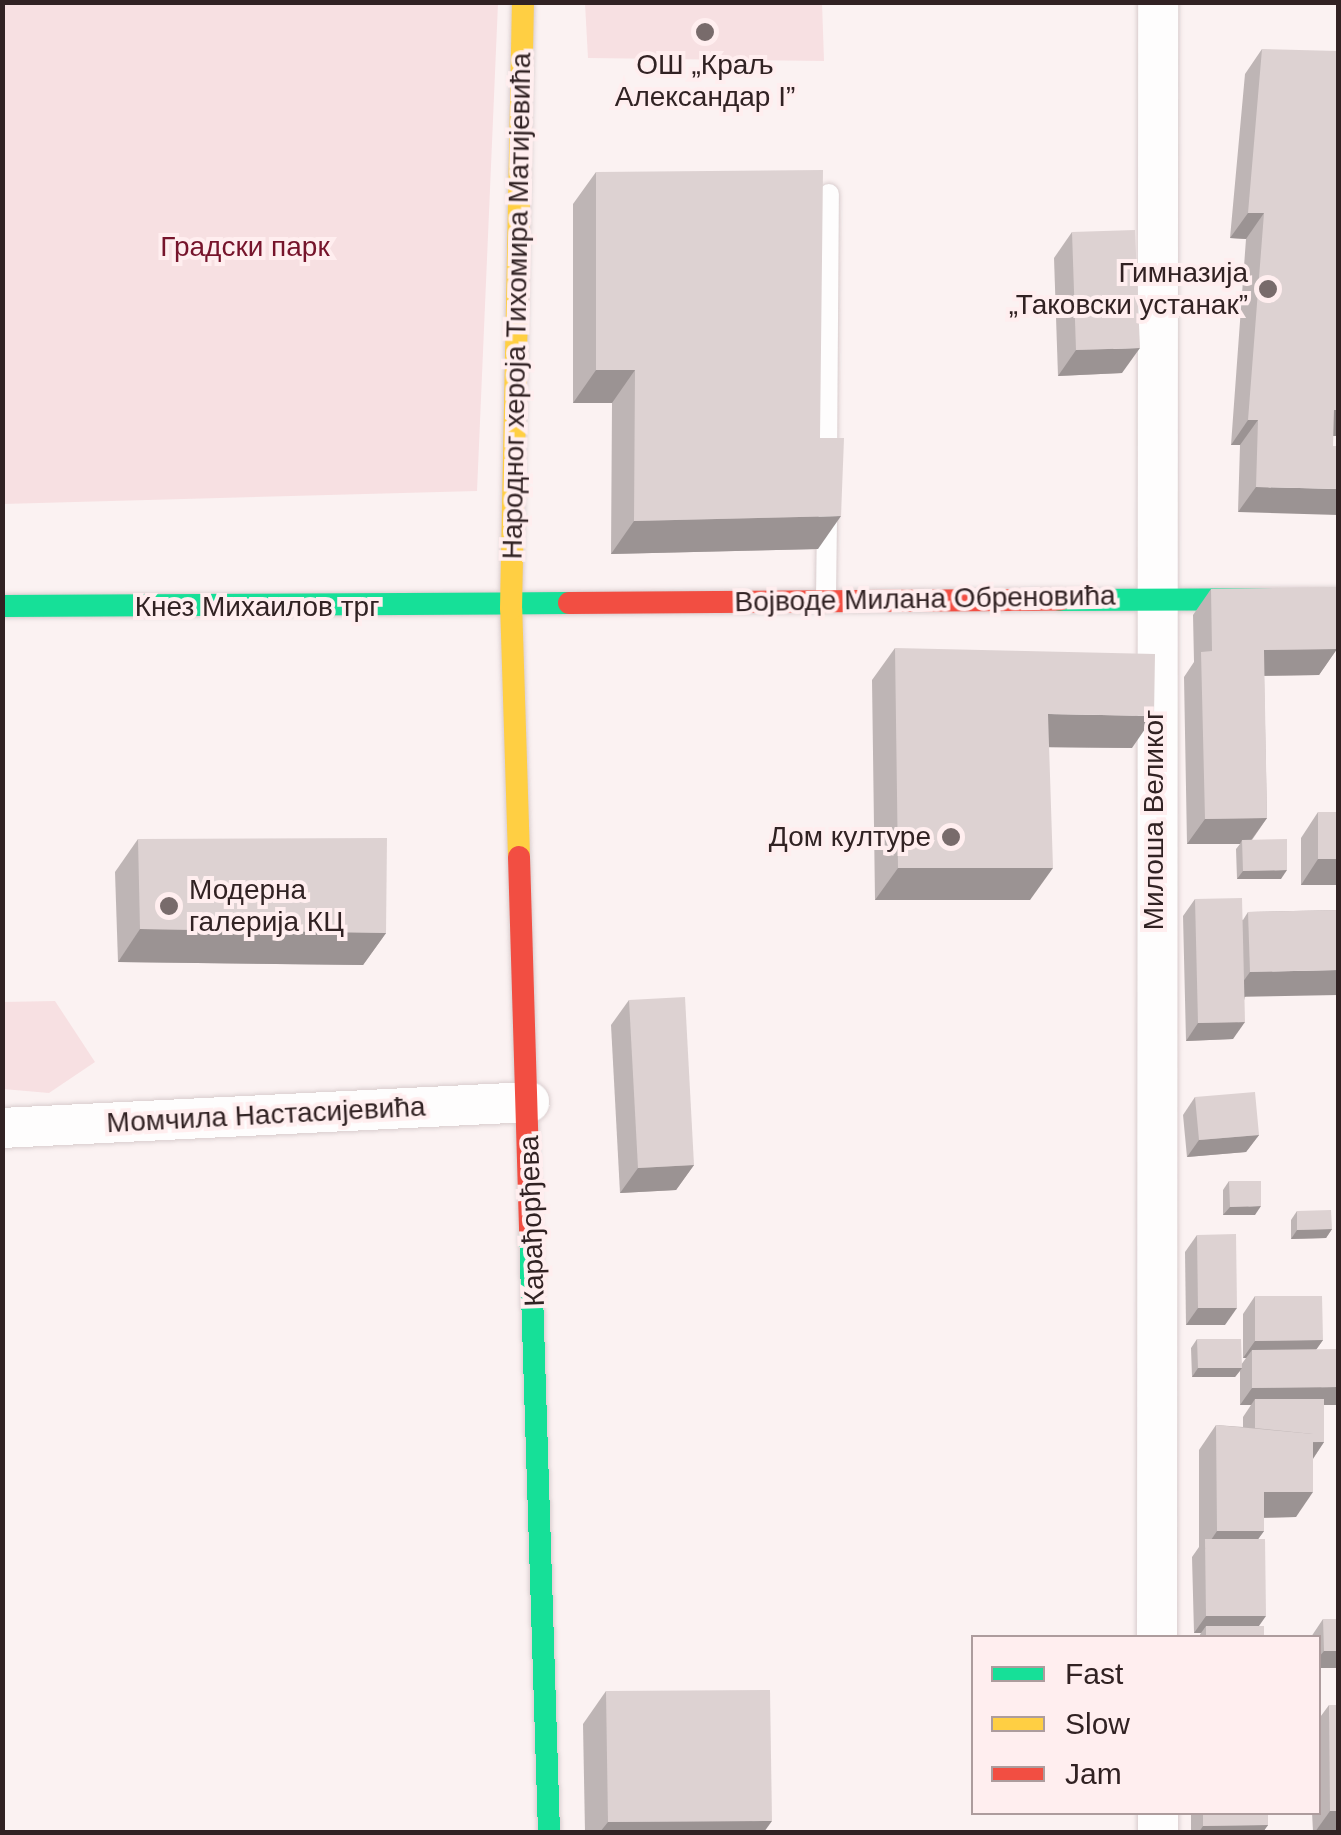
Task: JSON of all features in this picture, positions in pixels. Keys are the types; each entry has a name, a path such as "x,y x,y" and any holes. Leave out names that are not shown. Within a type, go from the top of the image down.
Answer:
{"street":[{"name":"Народног хероја Тихомира Матијевића","path":"511,609 523,2"},
{"name":"Милоша Великог","path":"1157,1635 1153,594 1158,2"},
{"name":"Војводе Милана Обреновића","path":"511,609 1153,594 1338,599"},
{"name":"Кнез Михаилов трг","path":"2,606 511,609"},
{"name":"Карађорђева","path":"511,609 549,1832"},
{"name":"Момчила Настасијевића","path":"2,1128 529,1102"}],"lane":[{"path":"826,601 829,194"}],"green space":[{"name":"Градски парк","path":"2,3 498,3 477,491 3,504"},
{"name":"ОШ „Краљ Александар I”","path":"585,3 822,3 824,61 588,58"},
{"path":"55,1001 95,1062 49,1093 3,1089 3,1002"}],"building":[{"name":"Гимназија „Таковски устанак”","path":"1262,49 1338,51 1338,410 1334,410 1333,446 1338,446 1338,489 1256,487 1258,420 1248,420 1264,213 1248,213"},
{"path":"823,170 820,438 844,438 841,516 634,521 635,370 596,370 596,172"},
{"path":"1135,230 1140,348 1076,350 1072,232"},
{"path":"1336,587 1337,649 1264,650 1267,818 1205,819 1201,652 1212,651 1211,589"},
{"name":"Дом културе","path":"895,648 1155,654 1154,716 1048,714 1053,868 898,868"},
{"path":"1318,812 1338,812 1338,859 1318,859"},
{"path":"387,838 386,933 140,929 138,839"},
{"path":"1287,839 1287,870 1243,871 1242,840"},
{"path":"1242,898 1245,1022 1198,1023 1195,899"},
{"path":"1338,910 1338,970 1250,972 1248,912"},
{"path":"685,997 694,1165 638,1168 629,1000"},
{"path":"1255,1092 1259,1135 1199,1140 1195,1097"},
{"path":"1229,1181 1261,1181 1261,1206 1230,1207"},
{"path":"1331,1210 1332,1229 1297,1230 1297,1211"},
{"path":"1236,1234 1237,1308 1198,1308 1197,1235"},
{"path":"1255,1296 1322,1296 1323,1340 1255,1341"},
{"path":"1197,1339 1241,1339 1242,1368 1198,1368"},
{"path":"1338,1349 1338,1387 1252,1388 1252,1350"},
{"path":"1255,1399 1324,1399 1324,1442 1313,1442 1313,1434 1255,1428"},
{"path":"1216,1425 1313,1434 1313,1492 1264,1492 1264,1531 1217,1531"},
{"path":"1205,1539 1265,1539 1266,1616 1206,1616"},
{"path":"1323,1619 1338,1619 1338,1651 1324,1651"},
{"path":"1206,1626 1264,1626 1264,1635 1206,1635"},
{"path":"770,1690 772,1821 608,1822 606,1691"},
{"path":"1329,1705 1338,1705 1338,1811 1330,1811"},
{"path":"1203,1815 1268,1815 1268,1825 1203,1826"}],"traffic: fast":[{"path":"1060,600 1338,599"},
{"path":"2,606 569,603"},
{"path":"530,1231 549,1832"}],"traffic: slow":[{"path":"519,857 511,609 523,2"}],"traffic: jam":[{"path":"569,603 1060,600"},
{"path":"519,857 530,1231"}],"place":[{"name":"ОШ „Краљ Александар I”","path":"705,32"},
{"name":"Гимназија „Таковски устанак”","path":"1268,289"},
{"name":"Дом културе","path":"951,837"},
{"name":"Модерна галерија КЦ","path":"169,906"}]}
